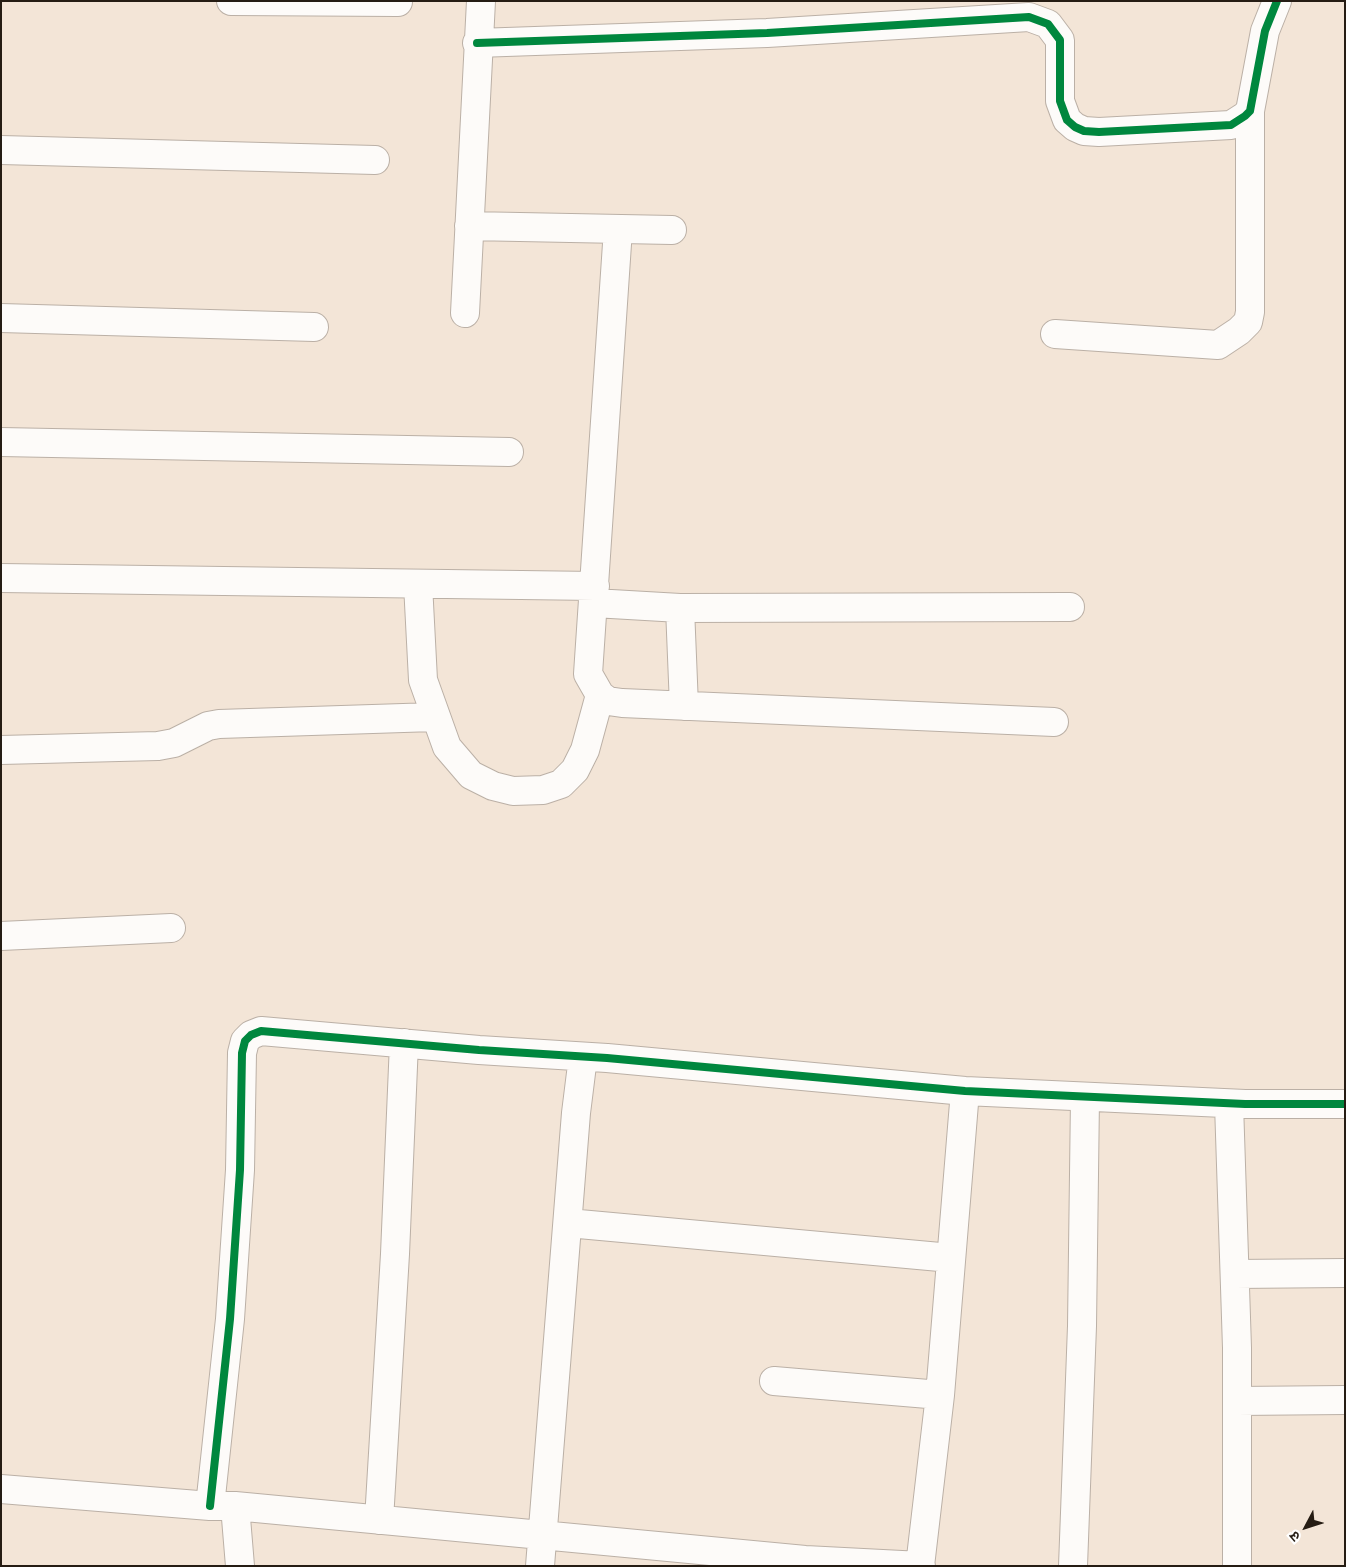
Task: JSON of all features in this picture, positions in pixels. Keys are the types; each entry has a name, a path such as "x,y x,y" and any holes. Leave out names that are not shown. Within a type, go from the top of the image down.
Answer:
{"street":[{"path":"231,1 398,2"},
{"path":"465,313 477,43 481,1"},
{"path":"1055,334 1218,345 1239,331 1248,322 1250,312 1250,111 1265,31 1277,1"},
{"path":"477,43 767,33 1029,17 1048,24 1060,40 1059,89 1062,110 1067,120 1075,127 1084,131 1231,125 1250,111"},
{"path":"1,150 375,160"},
{"path":"469,226 672,230"},
{"path":"618,230 588,674 600,695 608,701 622,703 1054,722"},
{"path":"1,318 314,327"},
{"path":"1,442 509,452"},
{"path":"1,578 418,584 594,594 680,608 1070,607"},
{"path":"418,584 422,680 434,717 447,747 471,775 492,786 513,791 543,790 560,784 574,770 585,750 600,695"},
{"path":"680,608 684,706"},
{"path":"1,750 158,746 174,743 208,726 218,724 434,717"},
{"path":"1,936 171,928"},
{"path":"240,1566 223,1506 230,1319 240,1170 242,1052 245,1041 251,1035 266,1031 965,1091 1229,1104 1345,1104"},
{"path":"379,1520 396,1254 404,1043"},
{"path":"540,1566 576,1113 583,1057"},
{"path":"1,1489 223,1506 805,1560 920,1566 940,1395 965,1091"},
{"path":"1073,1566 1082,1326 1085,1098"},
{"path":"1229,1104 1238,1401 1238,1566"},
{"path":"568,1223 952,1258"},
{"path":"1235,1274 1345,1273"},
{"path":"774,1381 940,1395"},
{"path":"1238,1401 1345,1400"}],"cycle path":[{"path":"477,43 767,33 1029,17 1048,24 1060,40 1060,101 1067,120 1075,127 1084,131 1099,132 1231,125 1245,116 1250,111 1265,31 1277,1"},
{"path":"210,1506 230,1319 240,1170 242,1053 245,1041 251,1035 261,1031 479,1050 607,1058 965,1091 1245,1104 1345,1104"}]}
